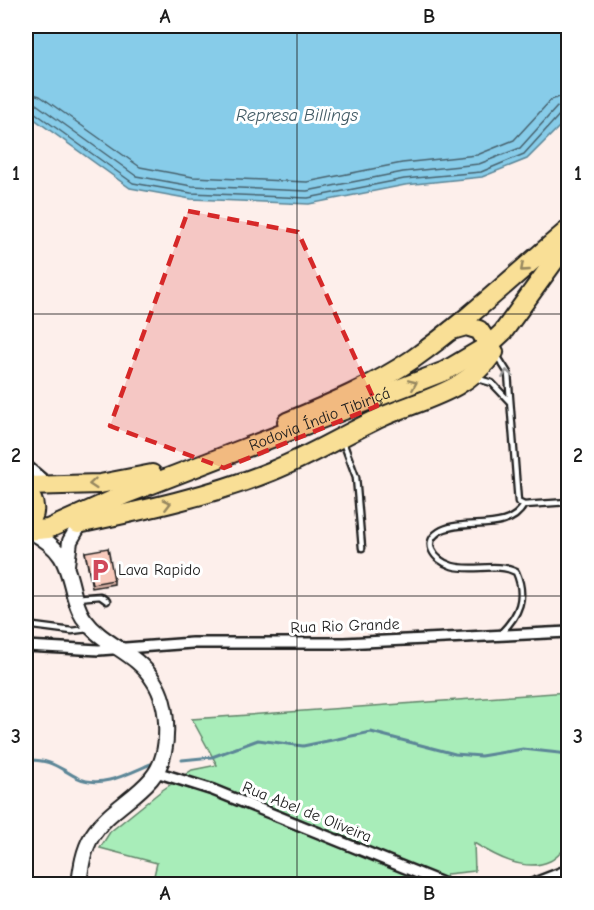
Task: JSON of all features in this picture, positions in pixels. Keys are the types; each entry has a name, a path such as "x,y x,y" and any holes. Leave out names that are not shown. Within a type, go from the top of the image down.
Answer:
{"highway":[{"name":"Rodovia Índio Tibiriçá","path":"26,486 100,484 144,476 248,438 375,382 452,330 568,230"},
{"name":"Rodovia Índio Tibiriçá","path":"32,529 413,385 492,349 568,242"},
{"path":"26,492 34,502 32,529 80,524 197,496 275,470 406,406 458,387 473,377 492,349 479,330 474,327 452,330"}],"street":[{"path":"26,465 39,478 54,485"},
{"path":"67,567 70,540 80,524"},
{"path":"32,529 53,544 67,567 78,610 92,629 123,649 142,665 164,699 166,733 156,772 102,822 85,850 79,885"},
{"name":"Rua Rio Grande","path":"26,646 123,649 192,643 344,643 501,633 568,632"},
{"name":"Rua Abel de Oliveira","path":"156,772 213,790 445,885"},
{"path":"532,885 568,870"}],"lane":[{"path":"492,349 507,368 518,502 524,506 568,502"},
{"path":"473,377 492,383 509,401"},
{"path":"340,437 350,456 356,477 362,548"},
{"path":"501,633 520,609 520,586 516,572 501,568 477,570 453,567 435,558 431,549 433,539 441,531 502,521 514,517 524,506"},
{"path":"75,598 100,596 107,602"},
{"path":"26,625 72,631 92,629"}],"highlighted area":[{"path":"188,211 298,232 377,406 224,468 110,426"}],"green space":[{"path":"568,692 568,845 550,861 531,865 521,864 491,853 474,843 475,871 447,874 445,884 152,884 157,863 100,848 110,832 161,791 192,770 217,765 192,719"}],"water":[{"name":"Represa Billings","path":"26,26 568,26 568,112 562,124 527,159 482,177 405,185 309,204 191,199 130,188 26,113"}],"building":[{"name":"Lava Rapido","path":"108,548 114,580 92,584 85,552"}],"waterway":[{"path":"182,760 212,757 258,740 303,746 371,732 455,754 481,756 523,749 568,754"},
{"path":"26,760 48,762 78,778 96,782 125,775 151,764"}],"place":[{"name":"Lava Rapido","path":"100,570"}]}
